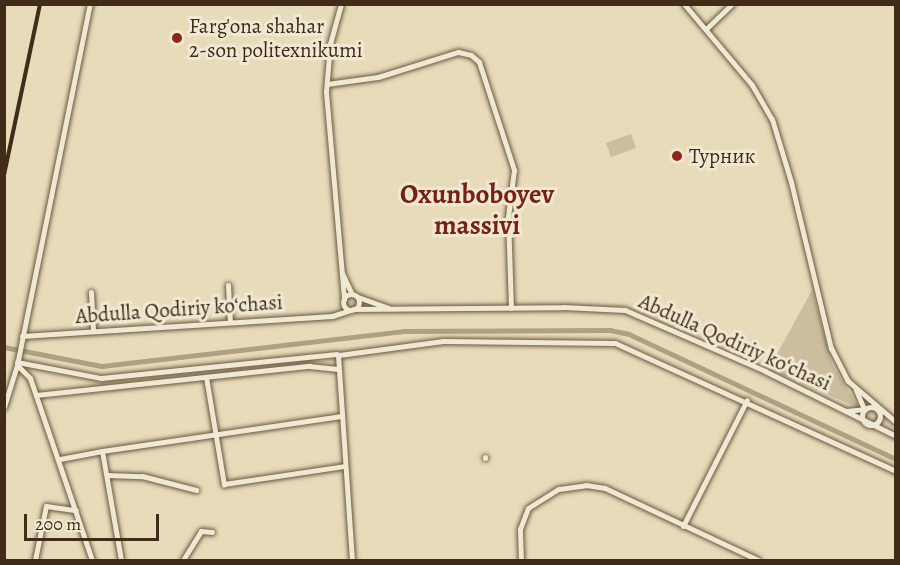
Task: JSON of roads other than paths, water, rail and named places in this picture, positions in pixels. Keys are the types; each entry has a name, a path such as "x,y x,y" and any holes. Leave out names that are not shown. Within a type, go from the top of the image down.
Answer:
{"street":[{"path":"4,407 17,361 90,4"},
{"path":"341,4 330,44 327,84 344,301 352,310 359,305 358,297"},
{"name":"Abdulla Qodiriy koʻchasi","path":"684,4 756,90 772,119 792,182 831,348 856,390 864,409 846,411"},
{"path":"706,29 732,4"},
{"path":"327,84 378,77 458,52 471,55 479,62 514,170 508,217 511,308"},
{"path":"337,315 344,301 352,294 340,268"},
{"path":"228,285 230,322"},
{"path":"91,292 93,331"},
{"name":"Abdulla Qodiriy koʻchasi","path":"352,294 392,310"},
{"name":"Abdulla Qodiriy koʻchasi","path":"22,336 337,315 352,310 511,308 626,310 846,411 868,425 896,436"},
{"path":"17,361 101,378 433,342 615,343 747,400 896,471"},
{"path":"337,353 352,561"},
{"path":"17,361 30,378 60,459 92,561"},
{"path":"36,395 309,366 338,369"},
{"path":"206,377 225,484 344,466"},
{"name":"Abdulla Qodiriy koʻchasi","path":"856,390 896,422"},
{"path":"683,525 747,400"},
{"path":"878,408 879,420 868,425 862,418 864,409 878,408"},
{"path":"60,459 341,416"},
{"path":"102,451 122,561"},
{"path":"107,475 142,476 196,490"},
{"path":"521,561 520,529 524,514 534,502 559,489 597,486 758,561"},
{"path":"35,561 46,506 76,510"},
{"path":"183,561 201,531 212,532"}],"waterway":[{"path":"4,347 102,366 403,331 610,330 629,334 896,459"}],"railway":[{"path":"4,175 40,4"}],"place":[{"name":"Farg'ona shahar 2-son politexnikumi","path":"177,38"},
{"name":"Турник","path":"677,156"}],"district":[{"name":"Oxunboboyev massivi","path":"477,210"}]}
